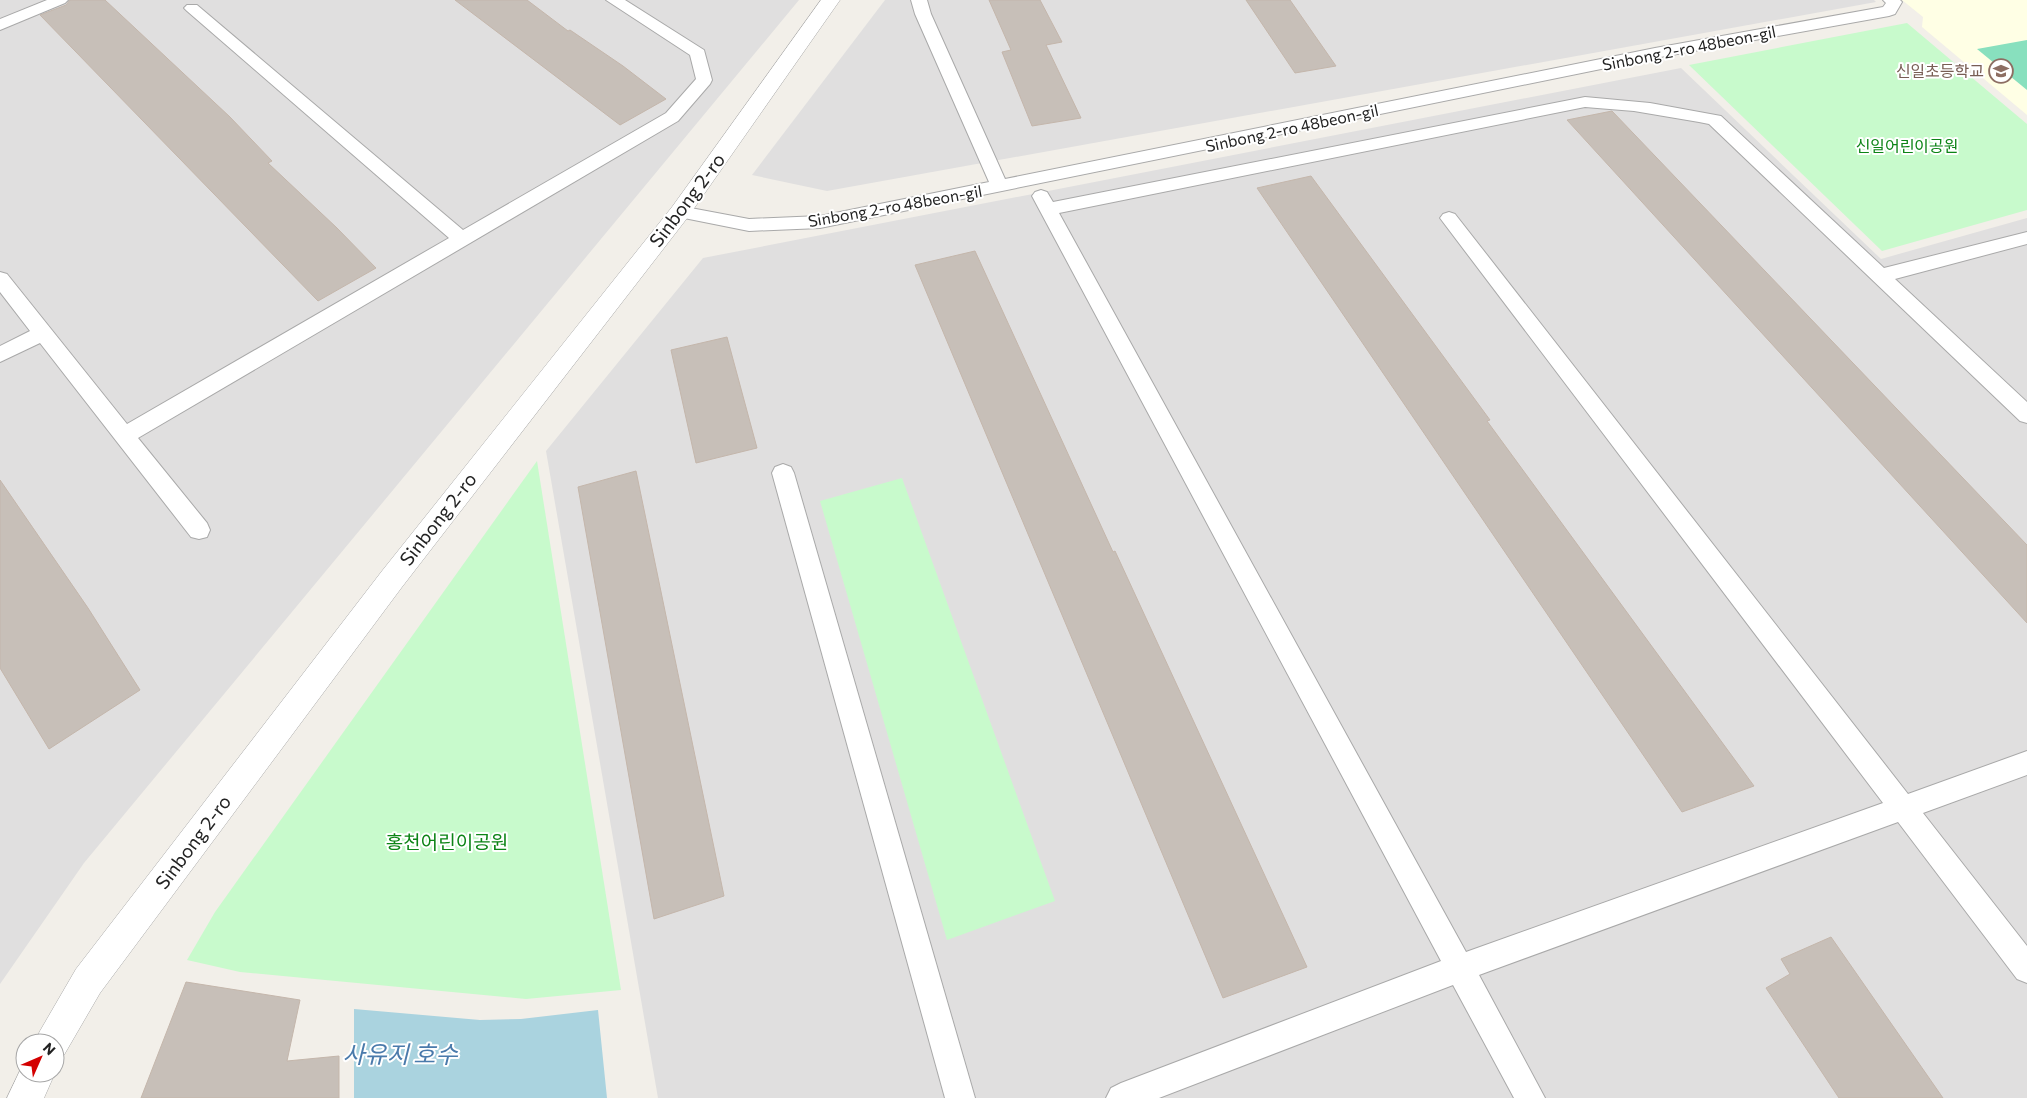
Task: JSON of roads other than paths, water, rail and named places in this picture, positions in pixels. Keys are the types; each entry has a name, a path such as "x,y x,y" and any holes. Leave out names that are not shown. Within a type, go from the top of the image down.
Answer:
{"street":[{"name":"Sinbong 2-ro","path":"58,1033 88,981 380,594 680,212 831,0"},
{"path":"25,1098 32,1083"}],"lane":[{"path":"0,25 60,0"},
{"path":"124,436 672,117 704,80 698,53 614,0"},
{"path":"919,0 923,14 1000,187"},
{"name":"Sinbong 2-ro 48beon-gil","path":"680,212 749,225 820,222 1655,53 1889,11 1894,2 1891,0"},
{"path":"192,8 462,239"},
{"path":"1048,209 1585,102 1624,104 1687,113 1716,120 2027,415"},
{"path":"1033,180 1530,1098"},
{"path":"1450,218 2027,969"},
{"path":"1880,276 2027,238"},
{"path":"0,279 198,530"},
{"path":"0,355 42,333"},
{"path":"783,473 960,1098"},
{"path":"1121,1098 1460,968 2027,762"}],"water":[{"name":"사유지 호수","path":"354,1009 480,1020 521,1019 598,1010 607,1098 354,1098"}],"place":[{"name":"신일초등학교","path":"2001,71"}],"park label":[{"name":"신일어린이공원","path":"1907,146"},
{"name":"홍천어린이공원","path":"447,842"}]}
